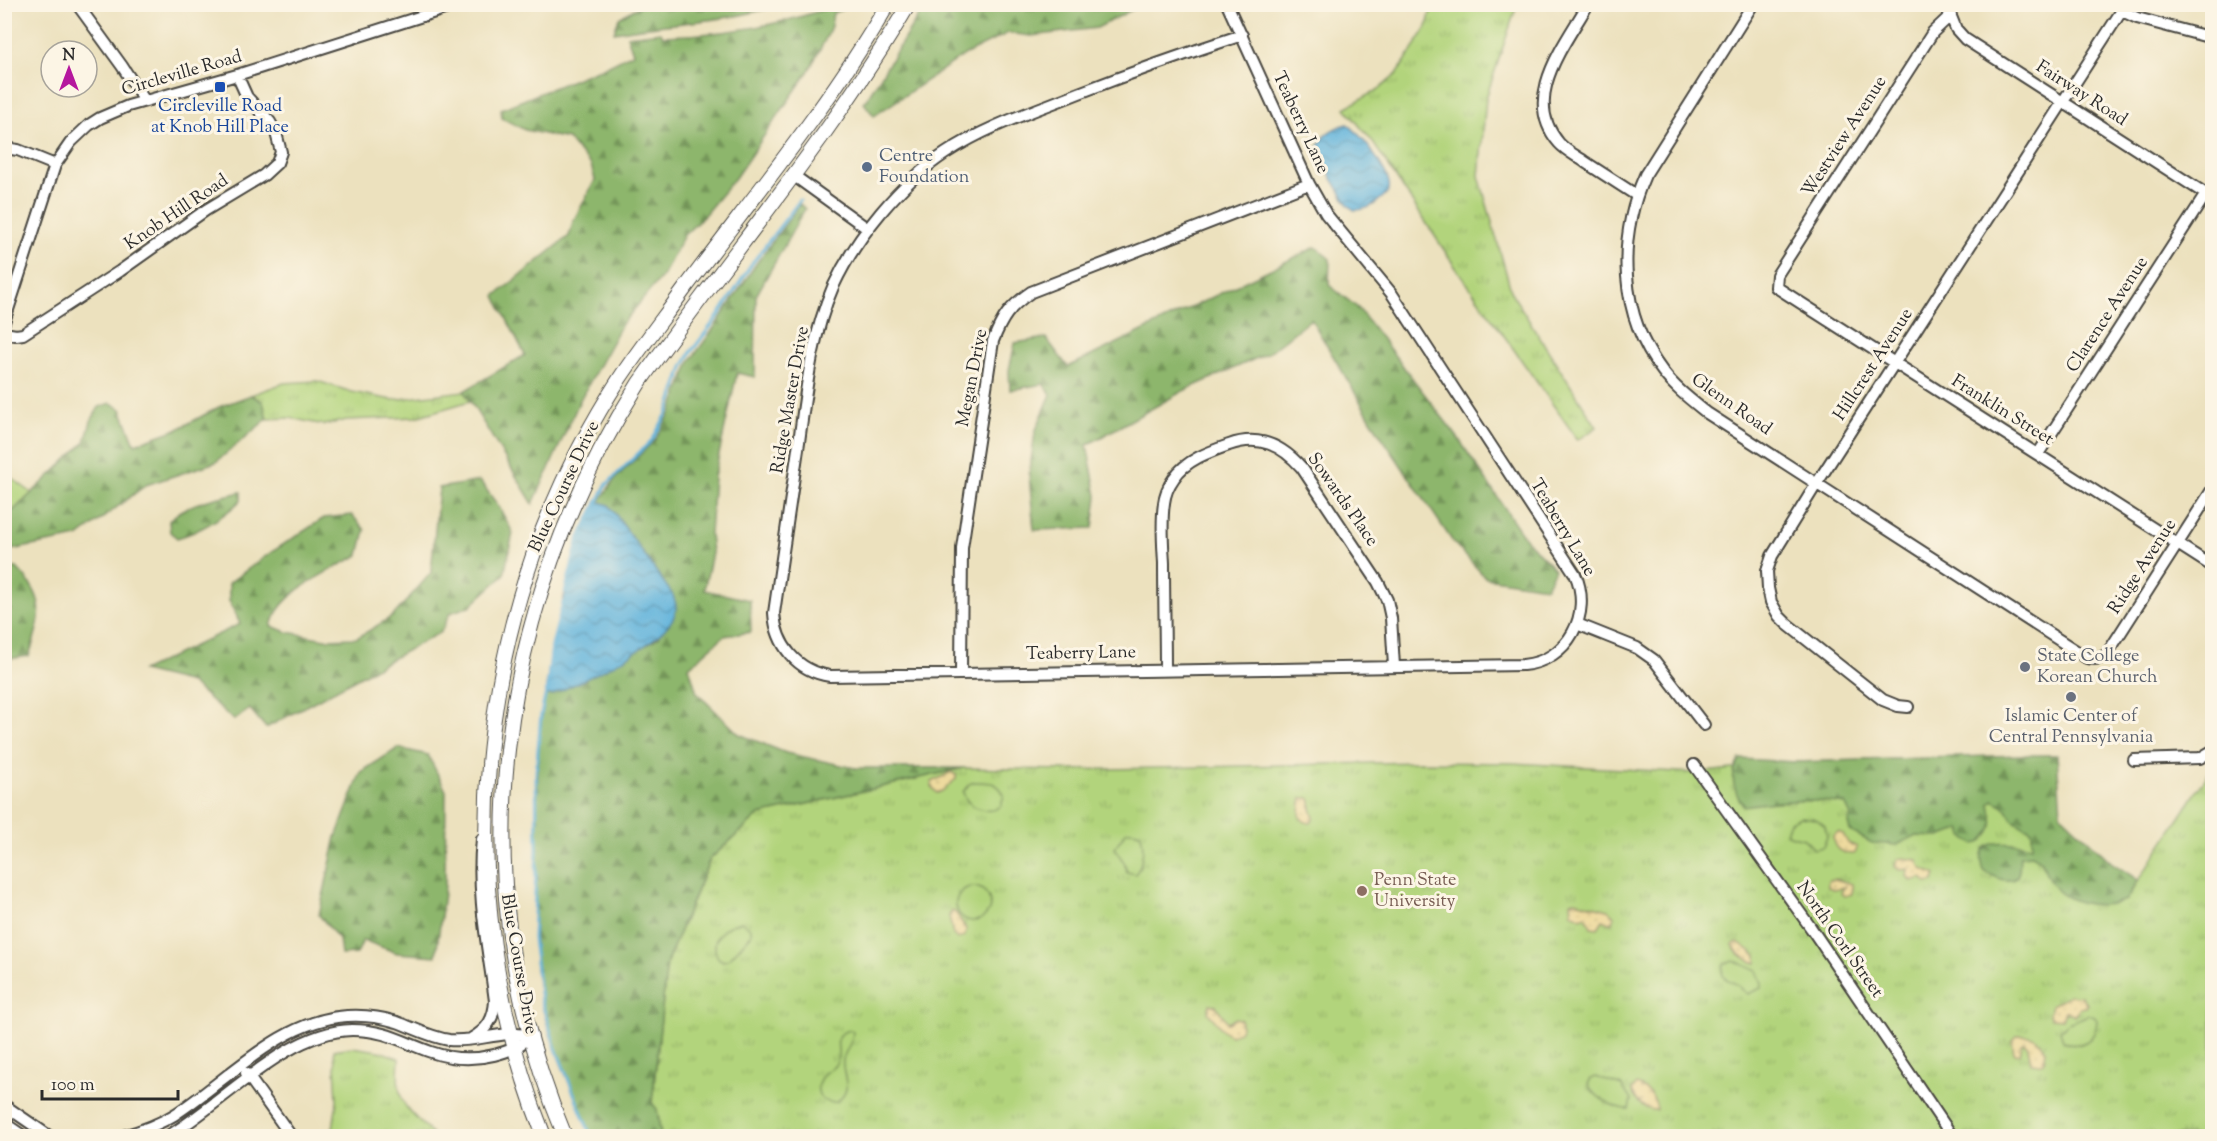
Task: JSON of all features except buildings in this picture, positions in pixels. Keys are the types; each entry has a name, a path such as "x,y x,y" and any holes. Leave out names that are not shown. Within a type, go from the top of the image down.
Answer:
{"main road":[{"name":"Blue Course Drive","path":"544,1137 515,1049 499,980 491,928 486,862 486,796 496,698 509,633 539,538 580,447 604,404 635,357 830,95 888,4"},
{"name":"Blue Course Drive","path":"565,1137 546,1088 530,1036 520,991 508,907 504,807 507,756 516,690 545,577 582,484 621,411 658,356 857,88 909,4"}],"street":[{"path":"77,4 145,101"},
{"name":"Circleville Road","path":"4,322 55,165 71,142 89,125 114,111 237,75 460,4"},
{"name":"Teaberry Lane","path":"961,673 1531,664 1557,652 1571,638 1577,624 1582,602 1575,574 1392,294 1340,232 1309,184 1227,4"},
{"path":"1588,4 1548,76 1543,97 1545,117 1559,143 1636,195"},
{"name":"Glenn Road","path":"1753,4 1659,150 1636,195 1626,243 1628,288 1637,322 1648,348 1662,371 1684,395 1707,413 2087,658 2099,659"},
{"path":"2124,8 2137,18 2212,38"},
{"name":"Hillcrest Avenue","path":"1908,708 1883,700 1787,624 1771,602 1767,579 1772,556 2124,8"},
{"name":"Fairway Road","path":"1948,10 1956,29 1965,39 2209,196"},
{"name":"Westview Avenue","path":"1774,283 1948,10"},
{"name":"Ridge Master Drive","path":"961,673 822,674 806,668 790,656 781,642 774,613 811,360 820,324 834,287 868,230 898,194 924,169 947,153 982,133 1124,76 1242,35"},
{"name":"Knob Hill Road","path":"4,333 22,334 120,271 206,210 264,175 277,163 281,152 276,133 270,122 247,97 237,75"},
{"path":"4,148 18,150 55,165"},
{"path":"793,175 868,230"},
{"name":"Megan Drive","path":"961,673 962,548 993,341 1006,314 1015,303 1031,292 1309,184"},
{"name":"Clarence Avenue","path":"2038,454 2209,196"},
{"name":"Franklin Street","path":"1774,283 1780,290 2212,566"},
{"name":"Sowards Place","path":"1165,669 1163,519 1167,489 1179,471 1188,464 1246,440 1271,444 1284,449 1302,468 1359,552 1387,600 1391,618 1394,666"},
{"name":"Ridge Avenue","path":"2099,659 2107,654 2212,490"},
{"path":"1577,624 1637,648 1654,660 1704,725"},
{"path":"2134,760 2200,758 2212,751"},
{"name":"North Corl Street","path":"1694,765 1811,928 1952,1137"},
{"path":"463,1041 483,1031 490,1023 494,1012 495,1001 481,903 479,864 486,796"},
{"path":"123,1137 172,1116 287,1034 309,1024 333,1018 360,1016 385,1019 433,1037 463,1041 519,1033 530,1036"},
{"path":"168,1137 302,1043 339,1031 385,1033 429,1052 451,1057 478,1058 515,1049 530,1036"},
{"path":"241,1066 291,1137"},
{"path":"4,1105 49,1137"},
{"path":"4,1123 23,1137"}],"green space":[{"path":"839,4 854,5 833,13 826,38 808,72 735,178 700,220 684,235 663,275 622,324 581,398 533,504 464,391 525,355 495,296 569,236 573,222 595,180 591,165 568,139 525,130 502,118 501,109 607,66 633,53 627,36 661,32 663,36 708,34 752,28 797,18"},
{"path":"941,4 1141,5 1097,28 1031,36 1008,33 966,54 874,116 864,103 924,7"},
{"path":"641,5 779,5 718,19 614,32 619,18"},
{"path":"1432,5 1517,5 1486,98 1479,176 1512,294 1597,427 1578,440 1456,268 1372,141 1345,108 1379,89 1397,74 1427,27"},
{"path":"800,204 805,209 756,296 755,377 737,373 714,477 710,534 712,553 704,590 750,600 751,632 724,636 689,667 697,693 739,734 786,753 855,768 963,768 759,815 710,859 667,962 652,1103 657,1109 661,1136 591,1136 545,1018 536,962 534,925 538,772 545,695 552,695 613,664 659,637 609,505 599,502 615,479 655,440 671,412 690,361"},
{"path":"1316,247 1330,259 1329,285 1358,308 1456,435 1526,540 1555,569 1546,587 1486,578 1453,542 1379,433 1311,319 1268,353 1183,391 1087,445 1097,496 1093,528 1034,530 1029,475 1035,432 1051,394 1043,384 1010,390 1009,370 1015,343 1046,338 1068,367"},
{"path":"317,381 352,392 392,400 464,391 470,401 416,417 347,420 324,425 290,418 267,419 263,402 251,395 284,383"},
{"path":"251,395 263,402 267,419 216,462 146,485 78,537 5,551 5,515 14,510 85,442 91,421 99,407 111,403 121,409 135,444 180,428 219,407"},
{"path":"5,473 32,493 14,510 5,515"},
{"path":"480,481 499,507 513,533 504,575 470,606 450,613 441,632 266,728 250,709 234,720 191,683 142,671 240,624 229,600 229,583 324,518 352,515 365,530 359,555 321,575 295,593 276,614 271,626 287,632 325,639 357,638 393,616 431,573 439,488"},
{"path":"241,492 241,500 211,523 177,538 170,532 169,521 184,509"},
{"path":"5,567 17,568 34,590 38,600 39,619 29,656 8,659 5,657"},
{"path":"398,748 428,755 446,791 445,885 436,956 397,953 363,940 357,954 341,955 339,939 319,915 336,837 361,772"},
{"path":"2057,755 2061,814 2111,862 2138,880 2126,900 2104,905 2071,899 2053,885 2042,861 2031,855 2020,856 2019,871 2013,879 2003,880 1984,871 1981,859 1983,851 1988,846 2004,842 2032,846 2032,831 2012,819 2004,806 1993,800 1990,804 1991,830 1980,843 1973,844 1965,837 1961,829 1940,837 1915,836 1897,845 1872,843 1850,831 1848,823 1851,816 1845,804 1794,801 1743,806 1733,777 1740,759 1796,762"},
{"name":"Penn State University","path":"1958,760 2126,900 2212,768 2212,1136 661,1136 657,1110 652,1103 667,961 710,859 759,815 963,768 1066,770 1420,762 1513,763 1696,773 1796,762"},
{"path":"988,782 999,787 1004,795 1001,806 984,810 968,802 963,792 969,784"},
{"path":"1800,817 1816,819 1825,826 1827,837 1823,847 1814,849 1804,839 1786,832 1790,822"},
{"path":"1127,831 1140,833 1142,837 1141,860 1135,874 1127,872 1124,862 1114,848"},
{"path":"973,887 985,892 990,904 985,916 973,921 961,916 956,904 961,892"},
{"path":"742,922 751,929 751,935 728,960 723,961 718,958 715,951 716,939 729,926"},
{"path":"1733,960 1757,971 1762,983 1761,988 1748,994 1724,977 1724,964"},
{"path":"2089,1015 2095,1017 2097,1021 2094,1034 2086,1042 2075,1044 2063,1040 2060,1031 2068,1023"},
{"path":"851,1030 852,1040 843,1060 845,1092 837,1102 826,1101 819,1095 819,1081 836,1064 840,1035"},
{"path":"352,1047 379,1051 399,1058 398,1084 403,1102 433,1136 332,1136 337,1100 334,1050"},
{"path":"1596,1077 1622,1086 1631,1100 1629,1109 1611,1105 1599,1097 1588,1084"}],"sand":[{"path":"951,772 956,775 956,779 937,793 931,786 932,782"},
{"path":"1302,798 1309,798 1311,801 1314,818 1311,823 1301,817"},
{"path":"1838,832 1843,834 1848,843 1857,847 1854,854 1842,852 1836,847 1833,836"},
{"path":"1902,858 1917,860 1922,869 1936,875 1933,882 1927,883 1922,878 1911,881 1907,876 1908,869 1900,870 1895,867 1897,860"},
{"path":"1835,879 1852,884 1852,894 1845,896 1841,893 1844,887 1834,889 1828,887 1828,881"},
{"path":"1575,901 1608,910 1614,916 1613,922 1603,920 1598,928 1591,927 1586,916 1581,918 1572,913 1571,902"},
{"path":"952,911 956,913 966,929 965,936 958,939 953,935 949,916"},
{"path":"1738,942 1757,956 1757,963 1736,950 1733,944"},
{"path":"2070,995 2081,996 2087,1004 2086,1007 2080,1008 2075,1015 2065,1011 2062,1019 2051,1018 2049,1015 2051,1005"},
{"path":"1210,1004 1216,1006 1228,1023 1236,1018 1241,1020 1239,1032 1231,1035 1221,1029 1208,1013"},
{"path":"2018,1035 2031,1037 2041,1043 2046,1051 2044,1061 2040,1064 2031,1063 2025,1043 2022,1044 2020,1054 2014,1053 2012,1040"},
{"path":"1636,1085 1644,1088 1650,1094 1657,1110 1648,1109 1635,1098 1632,1090"}],"water":[{"path":"1347,124 1374,154 1389,183 1389,189 1383,197 1361,210 1354,210 1348,205 1319,157 1319,145 1325,135"},
{"path":"597,501 609,505 673,595 676,609 671,621 660,634 643,647 582,681 552,695 545,695 552,645 578,541"}],"waterway":[{"path":"565,592 578,541 606,485 652,440 668,412 683,367 691,352 719,315 753,262 800,200"},
{"path":"563,602 552,645 547,688 541,714 536,773 537,850 533,938 541,1000 555,1046 591,1136"}],"place":[{"name":"Circleville Road at Knob Hill Place","path":"220,87"},
{"name":"Centre Foundation","path":"867,167"},
{"name":"State College Korean Church","path":"2025,667"},
{"name":"Islamic Center of Central Pennsylvania","path":"2071,697"},
{"name":"Penn State University","path":"1362,891"}]}
